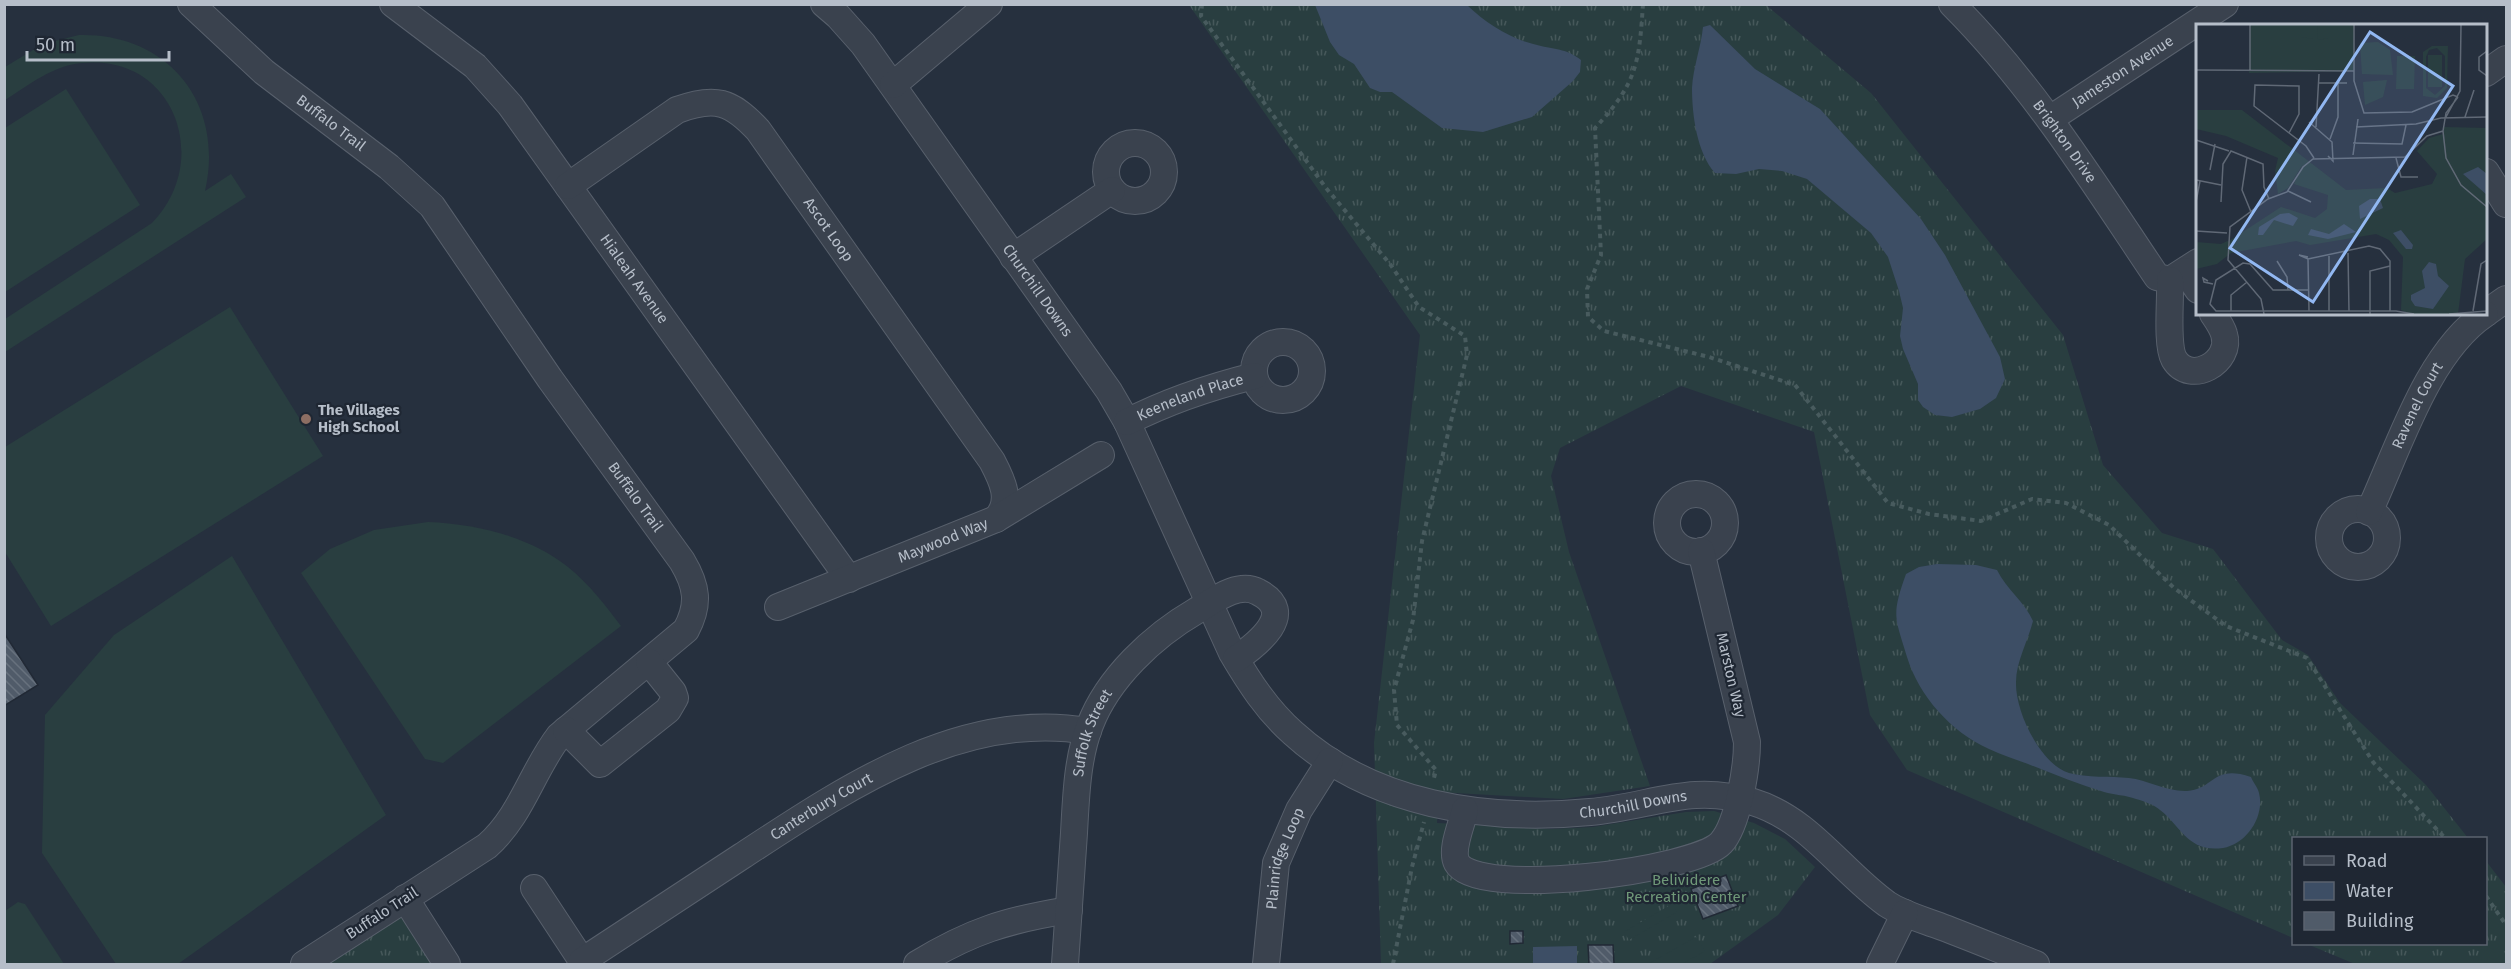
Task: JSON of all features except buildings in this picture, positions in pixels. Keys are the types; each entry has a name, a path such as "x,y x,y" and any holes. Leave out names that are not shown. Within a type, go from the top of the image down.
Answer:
{"street":[{"name":"Buffalo Trail","path":"191,4 264,72 389,167 432,206 550,379 682,561 697,594 694,615 686,630 566,730 545,755 516,813 504,831 487,846 304,964"},
{"name":"Hialeah Avenue","path":"393,4 475,66 510,105 849,579"},
{"name":"Churchill Downs","path":"824,4 838,15 863,44 1084,354 1127,422 1236,659 1250,683 1292,732 1330,761 1366,782 1427,803 1465,810 1552,814 1592,812 1678,794 1739,799 1773,809 1797,823 1870,891 1905,913 2036,964"},
{"path":"893,85 989,4"},
{"name":"Brighton Drive","path":"1952,4 2008,64 2050,119 2157,277 2188,276 2171,349 2175,360 2185,368 2204,369 2220,359 2225,347 2225,334 2214,315"},
{"name":"Jameston Avenue","path":"2050,119 2225,4"},
{"path":"2487,72 2506,59"},
{"name":"Ascot Loop","path":"568,186 677,110 696,103 716,102 730,106 743,115 758,130 992,461 1001,478 1006,495 1004,511 996,519"},
{"path":"2487,173 2506,204"},
{"path":"1013,257 1112,190"},
{"name":"Ravenel Court","path":"2487,312 2506,299"},
{"name":"Ravenel Court","path":"2369,512 2431,379 2447,352 2483,315"},
{"name":"Keeneland Place","path":"1127,422 1189,394 1254,376"},
{"name":"Maywood Way","path":"778,607 996,519 1101,455"},
{"name":"Marston Way","path":"1465,810 1455,857 1458,865 1465,871 1480,877 1567,879 1609,876 1668,863 1720,844 1727,835 1739,799 1747,766 1747,742 1701,551"},
{"path":"1209,603 1239,588 1252,589 1264,595 1271,605 1274,618 1270,630 1262,640 1236,659"},
{"name":"Suffolk Street","path":"1065,964 1076,809 1081,760 1088,731 1101,703 1135,658 1179,621 1209,603"},
{"path":"566,730 600,764 668,710 675,698 673,692 649,662"},
{"name":"Canterbury Court","path":"583,963 862,780 924,752 992,734 1047,728 1088,731"},
{"name":"Plainridge Loop","path":"1266,964 1276,863 1299,810 1330,761"},
{"path":"534,888 583,963"},
{"path":"405,898 447,964"},
{"path":"917,964 949,945 999,923 1069,910"},
{"path":"1880,964 1905,913"}],"path":[{"path":"1202,4 1201,16 1326,188 1390,264 1419,307 1465,336 1467,355 1422,541 1413,620 1394,690 1397,725 1436,770 1393,964"},
{"path":"1643,4 1639,57 1625,93 1595,128 1601,255 1587,289 1588,317 1604,331 1709,357 1795,385 1888,504 1929,514 1981,521 2032,499 2066,503 2109,525 2174,588 2226,626 2307,658 2373,762 2444,837"},
{"path":"2487,897 2506,925"}],"green space":[{"name":"Belividere Recreation Center","path":"1189,5 1766,5 1871,93 2063,335 2103,465 2162,533 2213,549 2282,640 2308,655 2340,703 2426,785 2467,837 2292,837 2292,938 1907,770 1870,715 1814,432 1681,386 1560,448 1551,476 1569,552 1650,786 1563,799 1438,792 1437,823 1551,829 1593,827 1686,812 1714,811 1754,823 1785,839 1815,867 1778,915 1710,964 1381,964 1374,743 1420,335"},
{"path":"79,35 111,38 139,46 164,61 183,80 198,103 206,130 209,159 205,191 231,174 246,197 5,352 5,319 152,223 170,198 180,170 181,142 174,116 161,93 141,75 115,65 83,63 72,65 51,72 5,100 5,67 43,44"},
{"path":"66,89 140,205 5,292 5,128"},
{"path":"230,307 323,456 51,626 5,552 5,447"},
{"path":"428,522 483,529 519,540 553,556 576,574 621,626 443,763 425,759 301,573 330,549 374,530"},
{"path":"232,556 386,815 178,964 116,964 42,853 45,715 114,635"},
{"path":"2487,862 2506,887 2506,964 2355,964 2309,945 2487,945"},
{"path":"18,902 25,904 64,964 5,964 5,911"},
{"path":"1672,904 1677,912 1629,940 1624,932"},
{"path":"415,906 454,964 320,964"},
{"path":"1696,937 1705,951 1682,964 1648,964"}],"water":[{"path":"1315,5 1467,5 1483,19 1510,36 1576,56 1581,60 1580,72 1532,117 1483,132 1442,128 1392,92 1380,92 1370,88 1354,64 1339,55 1330,42"},
{"path":"1710,25 1755,69 1820,109 1921,219 1945,255 2000,357 2005,379 1996,398 1980,409 1952,417 1935,415 1923,407 1918,400 1918,384 1903,349 1900,336 1903,308 1888,257 1871,233 1807,179 1782,171 1759,169 1736,174 1715,173 1700,144 1692,99 1693,80 1703,27"},
{"path":"1937,564 1976,565 1997,570 2030,614 2033,621 2018,667 2017,694 2031,735 2048,759 2058,768 2076,775 2129,778 2180,791 2196,789 2228,773 2251,777 2258,791 2260,802 2257,819 2247,835 2240,841 2223,848 2201,846 2186,837 2167,816 2152,805 2094,789 1989,749 1975,742 1950,723 1928,699 1912,671 1896,616 1898,599 1906,574 1919,567"},
{"path":"1577,946 1577,964 1533,964 1533,947"}],"place":[{"name":"The Villages High School","path":"306,419"}]}
